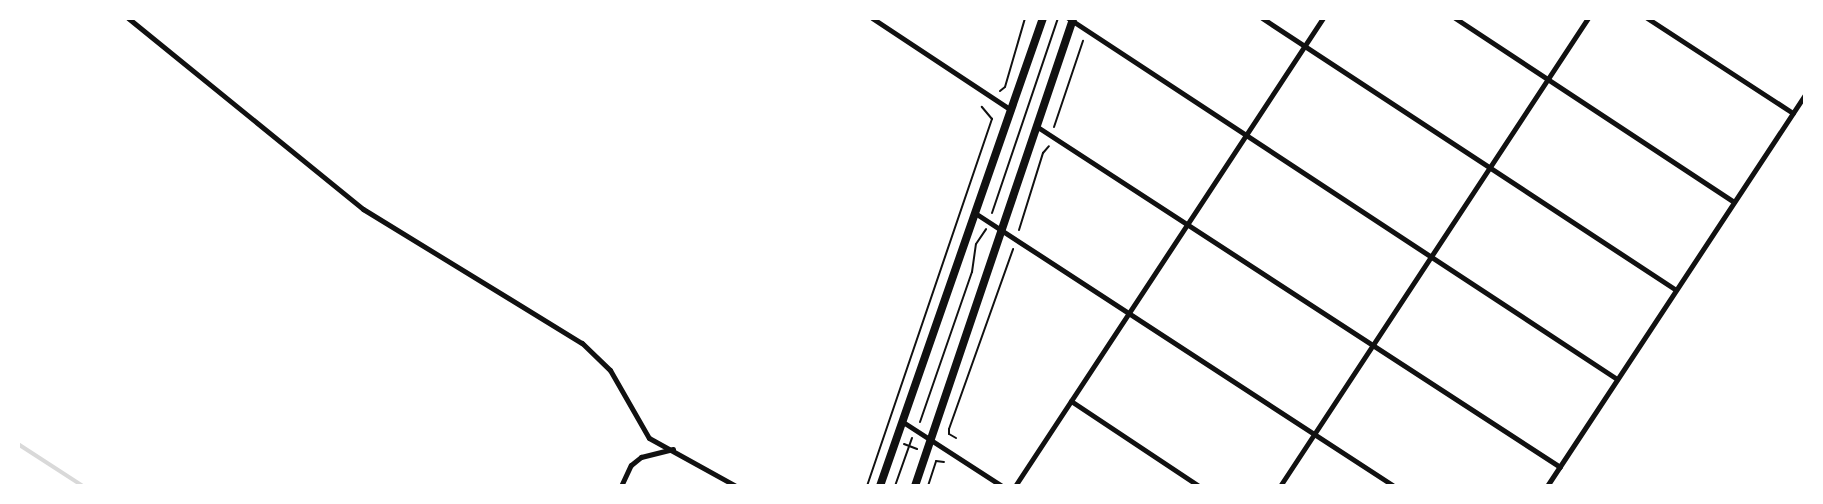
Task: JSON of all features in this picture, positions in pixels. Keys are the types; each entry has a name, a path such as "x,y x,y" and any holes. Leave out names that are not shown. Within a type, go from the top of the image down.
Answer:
{"main road":[{"path":"880,486 1043,18"},
{"path":"915,486 1071,19"}],"street":[{"path":"128,18 383,222 582,343 610,370 649,438 675,449 736,486"},
{"path":"872,18 1011,110"},
{"path":"1262,18 1676,290"},
{"path":"1016,486 1323,18"},
{"path":"1455,18 1734,202"},
{"path":"1280,486 1588,18"},
{"path":"1647,18 1792,113"},
{"path":"1071,19 1617,379"},
{"path":"1547,486 1805,94"},
{"path":"1036,126 1560,467"},
{"path":"975,213 1394,486"},
{"path":"1071,401 1199,486"},
{"path":"903,422 1002,486"},
{"path":"621,486 631,465 641,457 675,449"}],"path":[{"path":"999,91 1005,87 1025,18"},
{"path":"992,213 1057,20"},
{"path":"1054,128 1054,119 1083,41"},
{"path":"867,486 992,119 990,112 992,107"},
{"path":"982,108 990,112"},
{"path":"992,119 999,117"},
{"path":"1049,118 1054,119"},
{"path":"1018,230 1043,153 1049,146"},
{"path":"1041,148 1043,153"},
{"path":"986,203 994,206"},
{"path":"1014,219 1020,221"},
{"path":"978,232 984,232 991,239"},
{"path":"928,420 921,419 972,272 976,244 984,232"},
{"path":"956,438 951,435 949,429 1008,255 1013,249"},
{"path":"1006,251 1008,255"},
{"path":"915,410 923,413"},
{"path":"949,439 951,435"},
{"path":"896,486 912,439"},
{"path":"901,443 917,449"},
{"path":"928,486 936,461 944,462"}],"waterway":[{"path":"18,444 83,486"}]}
